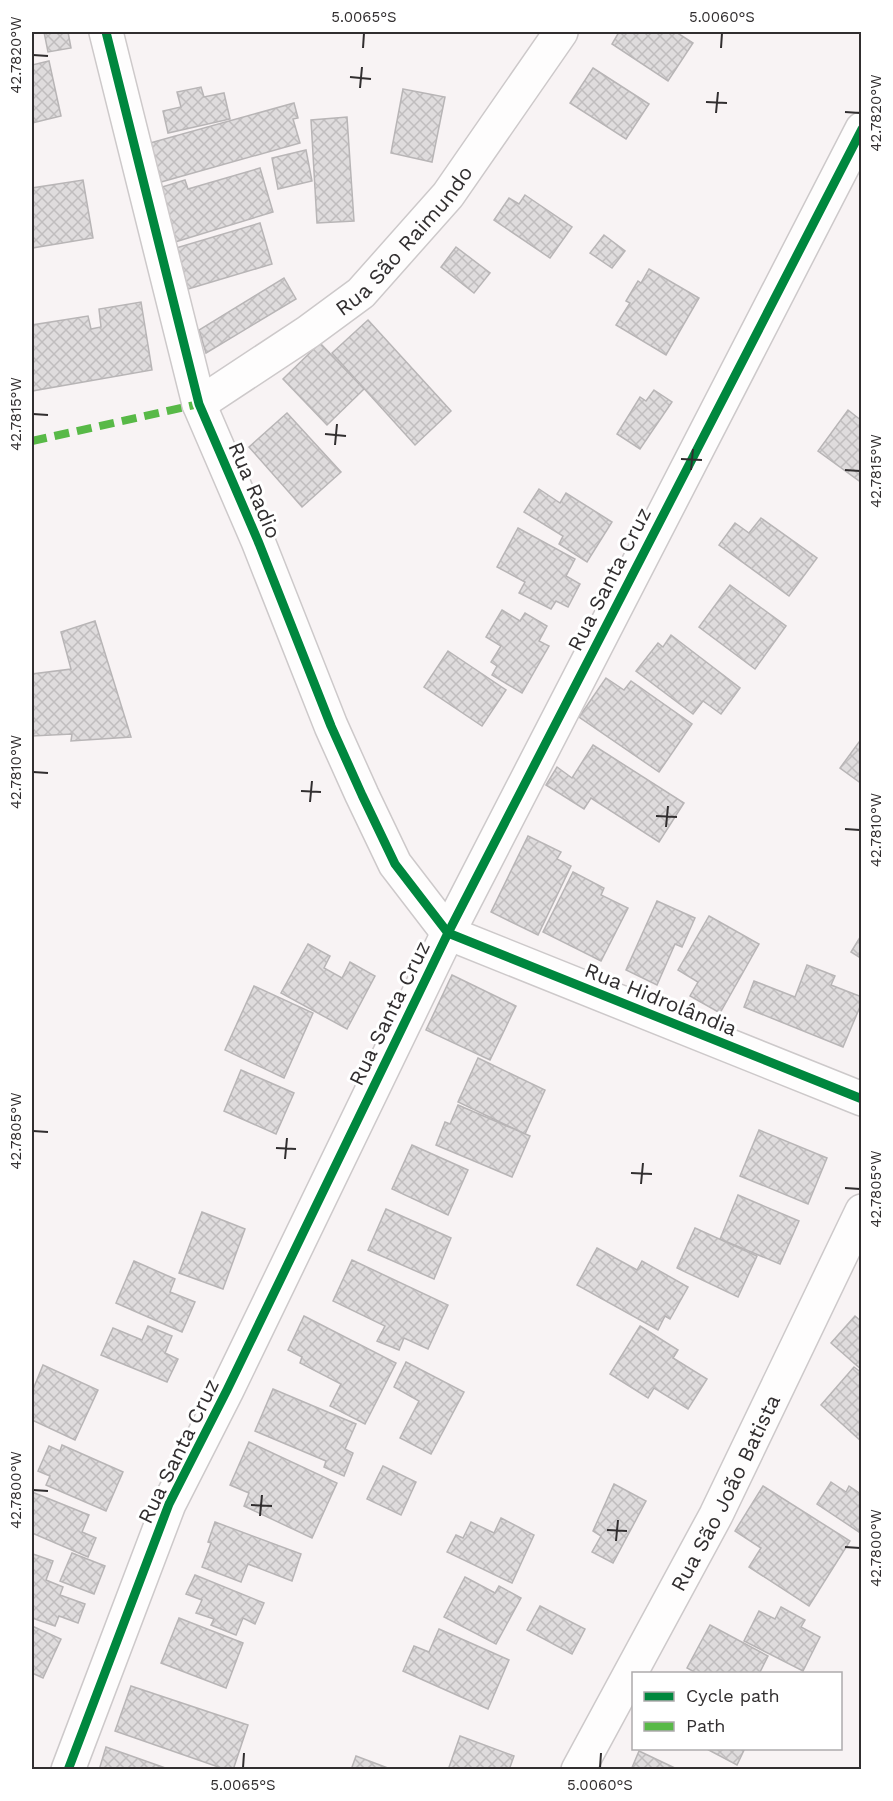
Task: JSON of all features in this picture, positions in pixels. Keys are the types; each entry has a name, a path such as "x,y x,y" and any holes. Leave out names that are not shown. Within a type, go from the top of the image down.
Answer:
{"street":[{"name":"Rua Radio","path":"106,32 199,404 362,795 395,864 448,933"},
{"name":"Rua São Raimundo","path":"199,404 308,332 361,293 448,195 561,32"},
{"name":"Rua Santa Cruz","path":"68,1770 169,1504 227,1390 448,933 861,129"},
{"name":"Rua Hidrolândia","path":"448,933 861,1099"},
{"name":"Rua São João Batista","path":"578,1770 716,1515 861,1211"}],"building":[{"path":"44,32 68,32 71,48 48,52"},
{"path":"619,32 676,32 693,43 668,81 612,44"},
{"path":"49,61 61,116 32,123 32,65"},
{"path":"593,68 649,104 626,139 570,103"},
{"path":"201,87 204,97 224,93 230,119 168,133 163,111 181,107 177,92"},
{"path":"403,89 445,97 432,162 391,153"},
{"path":"294,103 298,118 293,119 300,143 161,182 150,143"},
{"path":"347,117 354,221 317,223 311,120"},
{"path":"306,150 312,181 278,189 272,158"},
{"path":"260,168 273,212 175,242 159,188 185,180 188,189"},
{"path":"83,180 93,238 32,248 32,188"},
{"path":"525,195 572,227 550,258 494,220 509,198 519,204"},
{"path":"260,223 272,264 188,289 176,248"},
{"path":"604,235 625,251 612,268 590,253"},
{"path":"456,247 490,273 474,293 441,267"},
{"path":"649,269 699,298 666,355 616,325 630,303 626,301 638,281 641,283"},
{"path":"284,278 296,299 206,353 199,330"},
{"path":"141,302 152,370 32,391 32,325 88,316 91,329 101,327 99,309"},
{"path":"368,320 451,411 415,445 332,353"},
{"path":"320,343 364,389 327,425 283,379"},
{"path":"654,390 672,402 640,449 617,434 640,397 646,401"},
{"path":"848,410 862,421 862,483 818,451"},
{"path":"287,413 341,472 302,507 249,447"},
{"path":"539,489 560,503 566,493 612,522 587,562 559,544 563,536 524,512"},
{"path":"761,518 817,558 789,596 719,545 735,523 749,533"},
{"path":"518,528 575,559 566,576 580,584 568,607 556,601 551,609 519,593 525,582 497,567"},
{"path":"730,585 786,626 755,669 699,627"},
{"path":"502,610 520,621 525,613 547,626 539,641 549,646 522,693 492,675 497,666 491,662 501,646 486,637"},
{"path":"95,621 131,737 71,741 72,734 32,736 32,674 71,669 61,632"},
{"path":"671,635 740,688 721,714 703,701 693,714 636,671 658,643 663,647"},
{"path":"448,651 506,690 482,726 424,687"},
{"path":"606,678 624,690 631,681 692,724 659,772 579,717"},
{"path":"862,738 862,784 840,768"},
{"path":"593,745 684,803 659,842 591,798 584,809 546,785 557,767 572,778"},
{"path":"528,836 561,852 557,859 571,866 538,935 491,912"},
{"path":"573,872 604,888 601,895 628,908 601,961 543,932"},
{"path":"657,901 695,918 682,947 675,944 657,985 626,970"},
{"path":"709,916 759,944 720,1013 690,996 698,982 678,970"},
{"path":"862,934 862,959 851,952"},
{"path":"308,944 330,956 324,968 342,978 350,962 375,976 347,1029 281,993"},
{"path":"807,965 835,976 831,985 862,997 843,1047 744,1007 754,981 795,997"},
{"path":"452,975 516,1006 490,1060 426,1030"},
{"path":"254,986 313,1013 284,1078 225,1050"},
{"path":"478,1058 545,1090 525,1134 458,1102"},
{"path":"241,1070 294,1093 276,1134 224,1111"},
{"path":"458,1105 530,1136 512,1177 436,1145 445,1122 450,1124"},
{"path":"759,1130 827,1158 808,1204 740,1176"},
{"path":"412,1145 468,1170 448,1215 392,1189"},
{"path":"738,1195 799,1221 780,1264 720,1239"},
{"path":"386,1209 451,1238 434,1279 368,1250"},
{"path":"202,1212 245,1229 223,1289 179,1273"},
{"path":"695,1228 757,1256 738,1297 677,1268"},
{"path":"597,1248 637,1270 642,1261 688,1287 670,1319 665,1316 658,1330 577,1285"},
{"path":"352,1260 448,1305 428,1349 404,1338 399,1350 377,1341 385,1326 333,1301"},
{"path":"134,1261 175,1279 170,1292 195,1302 182,1332 116,1303"},
{"path":"304,1316 396,1363 365,1424 330,1406 341,1384 300,1363 302,1357 288,1350"},
{"path":"855,1316 862,1322 862,1370 831,1343"},
{"path":"148,1326 172,1336 165,1353 178,1359 167,1382 101,1355 113,1328 142,1340"},
{"path":"640,1326 678,1350 673,1358 707,1379 688,1409 654,1388 648,1398 610,1374"},
{"path":"406,1362 464,1392 431,1454 400,1438 419,1401 394,1387"},
{"path":"43,1365 98,1390 75,1440 32,1420 32,1392"},
{"path":"854,1367 862,1373 861,1441 821,1405"},
{"path":"273,1389 356,1424 345,1449 353,1453 344,1476 324,1467 326,1461 255,1431"},
{"path":"249,1442 337,1483 312,1538 244,1506 249,1493 230,1485"},
{"path":"62,1445 123,1472 106,1511 46,1485 50,1476 38,1471 49,1446 60,1451"},
{"path":"383,1466 416,1482 401,1515 367,1499"},
{"path":"831,1482 846,1492 849,1486 862,1495 862,1534 817,1504"},
{"path":"614,1484 646,1501 613,1563 592,1552 601,1536 593,1531"},
{"path":"763,1486 850,1541 809,1606 749,1567 761,1548 735,1531"},
{"path":"32,1492 89,1515 82,1532 96,1538 88,1557 32,1533"},
{"path":"501,1518 534,1535 512,1583 447,1552 456,1535 463,1538 471,1522 494,1533"},
{"path":"215,1522 301,1554 292,1581 248,1564 241,1582 202,1567 211,1543 208,1542"},
{"path":"72,1553 105,1566 94,1594 60,1581"},
{"path":"33,1554 53,1561 46,1580 63,1587 60,1595 85,1604 78,1623 59,1616 55,1626 32,1618"},
{"path":"195,1575 264,1603 255,1624 243,1618 236,1635 211,1625 214,1619 196,1613 202,1600 186,1594"},
{"path":"465,1577 495,1593 499,1586 521,1598 496,1644 444,1617"},
{"path":"540,1606 585,1629 572,1654 527,1630"},
{"path":"781,1607 805,1620 801,1627 820,1637 803,1671 744,1641 759,1611 775,1619"},
{"path":"179,1618 243,1643 226,1688 161,1663"},
{"path":"710,1625 768,1656 760,1672 694,1672 687,1668"},
{"path":"32,1626 61,1639 43,1678 32,1673"},
{"path":"439,1629 509,1660 488,1709 403,1671 414,1646 429,1652"},
{"path":"131,1686 248,1725 233,1770 227,1770 115,1731"},
{"path":"460,1736 514,1756 509,1770 448,1770"},
{"path":"106,1747 171,1770 99,1770"},
{"path":"709,1750 744,1750 737,1765"},
{"path":"639,1751 679,1770 631,1770"},
{"path":"356,1756 393,1770 351,1770"}],"marked path":[{"path":"32,441 199,404"}],"cycle path":[{"path":"106,32 199,404 258,541 331,726 395,864 448,933 862,1099"},
{"path":"68,1770 169,1504 227,1390 448,933 862,129"}]}
